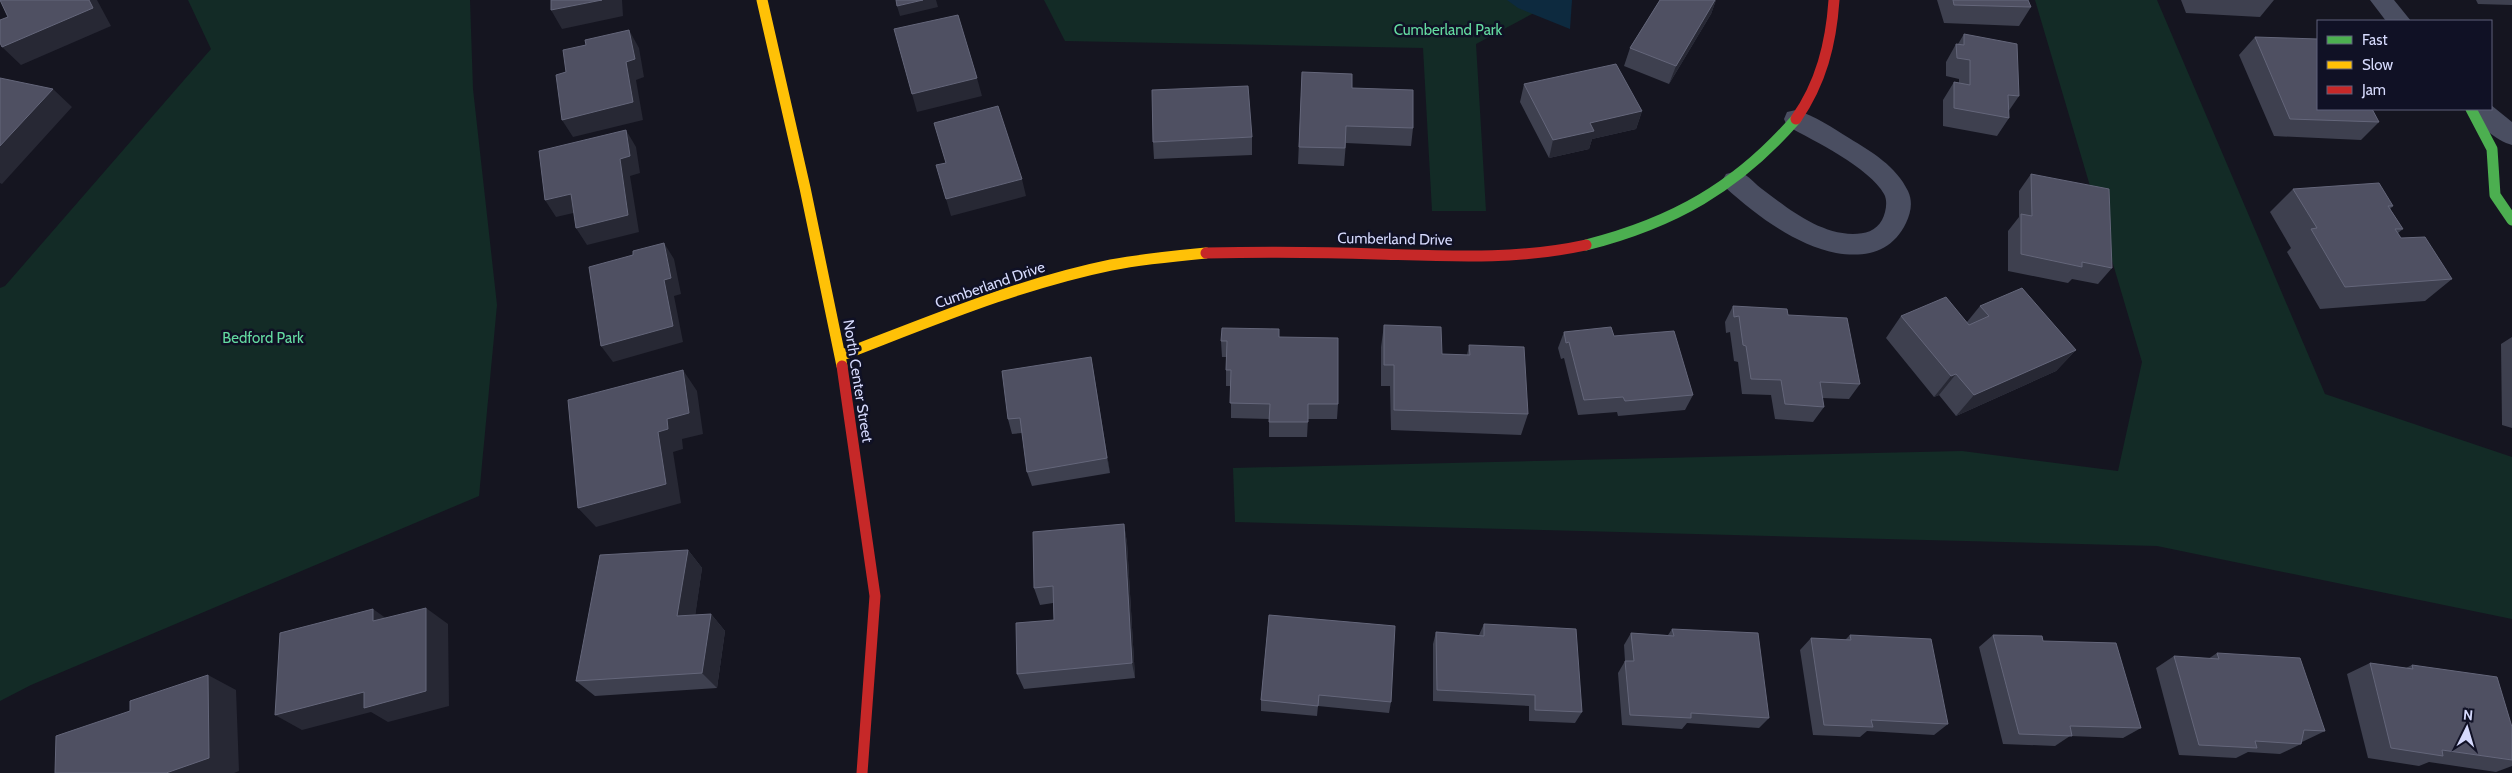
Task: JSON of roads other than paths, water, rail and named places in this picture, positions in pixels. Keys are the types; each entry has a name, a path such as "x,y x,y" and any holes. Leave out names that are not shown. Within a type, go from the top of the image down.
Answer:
{"street":[{"name":"North Center Street","path":"762,0 806,188 840,356 875,596 862,773"},
{"name":"Cumberland Drive","path":"840,356 992,299 1060,276 1134,260 1214,253 1327,252 1505,257 1558,251 1607,241 1660,222 1735,181 1764,157 1796,119 1815,90 1827,61 1834,0"},
{"path":"2380,0 2398,20"},
{"path":"2472,110 2488,137 2493,154 2492,187 2497,202 2512,220"},
{"path":"2480,110 2512,136"},
{"path":"1735,181 1816,237 1846,244 1874,242 1889,231 1899,213 1896,192 1882,175 1854,154 1796,119"}],"water":[{"path":"1507,0 1572,0 1570,29 1518,8"}],"park label":[{"name":"Cumberland Park","path":"1448,30"},
{"name":"Bedford Park","path":"263,338"}]}
